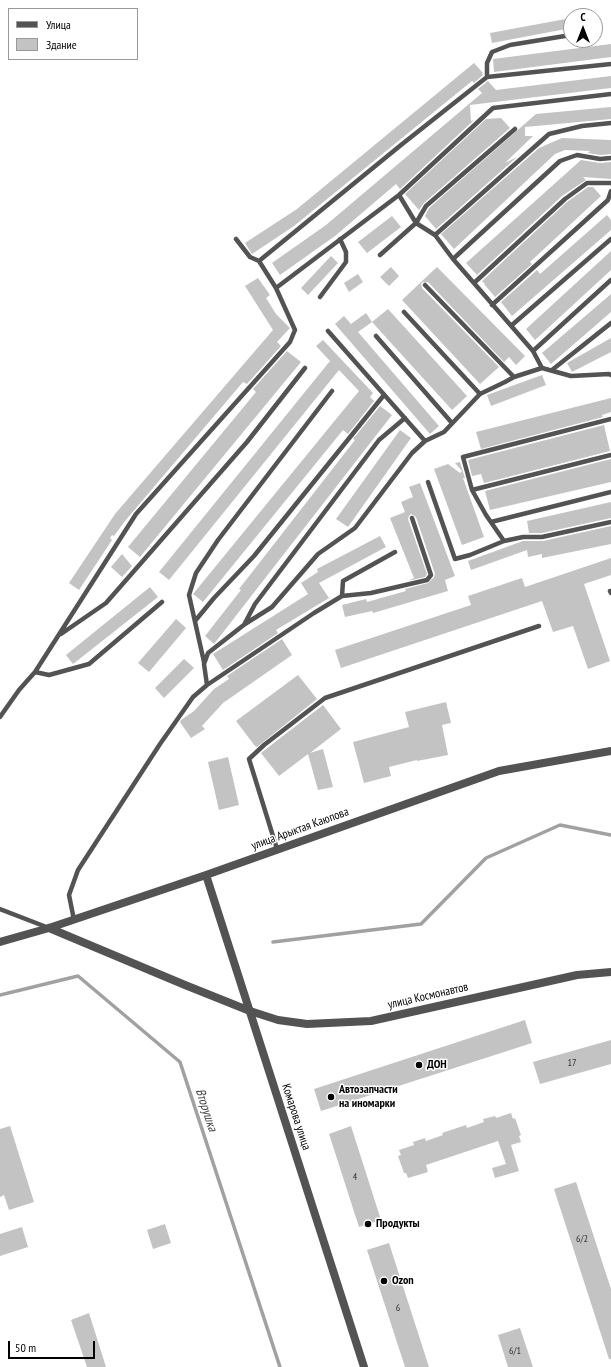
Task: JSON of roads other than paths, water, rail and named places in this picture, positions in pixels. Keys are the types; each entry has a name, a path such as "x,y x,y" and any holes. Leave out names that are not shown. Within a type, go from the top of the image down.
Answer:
{"street":[{"name":"улица Арыктая Каюпова","path":"0,942 74,920 206,875 499,771 611,751"},
{"name":"Комарова улица","path":"206,875 364,1367"},
{"name":"улица Космонавтов","path":"49,928 250,1011 278,1020 307,1024 371,1021 577,975 611,972"}],"lane":[{"path":"487,77 487,64 492,52 510,45 563,36"},
{"path":"259,261 487,77 611,64"},
{"path":"276,288 399,195 493,108 611,94"},
{"path":"435,235 549,134 582,126 611,123"},
{"path":"380,255 416,223 426,206 515,129"},
{"path":"453,259 560,161 577,155 600,159 611,158"},
{"path":"474,283 570,195 587,183 611,184"},
{"path":"492,305 608,200 611,191"},
{"path":"399,195 416,223 435,235 453,259 492,305 512,325 533,351 542,368"},
{"path":"0,717 19,690 35,672 136,514 290,342 295,330 276,288 259,261 250,258 236,239"},
{"path":"320,297 346,262 346,252 340,239"},
{"path":"512,325 611,239"},
{"path":"533,351 611,280"},
{"path":"425,285 514,376"},
{"path":"404,312 480,394"},
{"path":"552,370 611,323"},
{"path":"328,331 425,441"},
{"path":"376,336 452,423"},
{"path":"58,636 106,603 247,442 305,368"},
{"path":"204,664 208,652 245,624 272,608 318,554 355,528 412,453 425,441 444,432 480,394 514,376 542,368 571,376 611,375"},
{"path":"207,685 189,595 196,573 218,540 332,391"},
{"path":"195,621 214,598 254,556 384,395"},
{"path":"245,624 255,604 379,440 405,418"},
{"path":"504,541 472,490 463,457 611,419"},
{"path":"472,490 611,455"},
{"path":"428,482 456,559 504,541 523,537 542,537 611,522"},
{"path":"491,522 611,492"},
{"path":"74,920 69,895 78,870 160,744 193,697 207,685 314,613 342,596 371,593 427,580 432,575 412,518"},
{"path":"342,596 343,581 395,552"},
{"path":"35,672 49,675 89,664 162,602"},
{"path":"278,849 249,760 264,745 325,698 539,626"},
{"path":"0,909 49,928"}],"waterway":[{"path":"273,942 421,924 486,858 560,825 611,835"},
{"name":"Вторушка","path":"0,995 78,976 180,1062 280,1367"}],"place":[{"name":"ДОН","path":"419,1065"},
{"name":"Автозапчасти на иномарки","path":"331,1097"},
{"name":"Продукты","path":"368,1224"},
{"name":"Ozon","path":"384,1281"}]}
